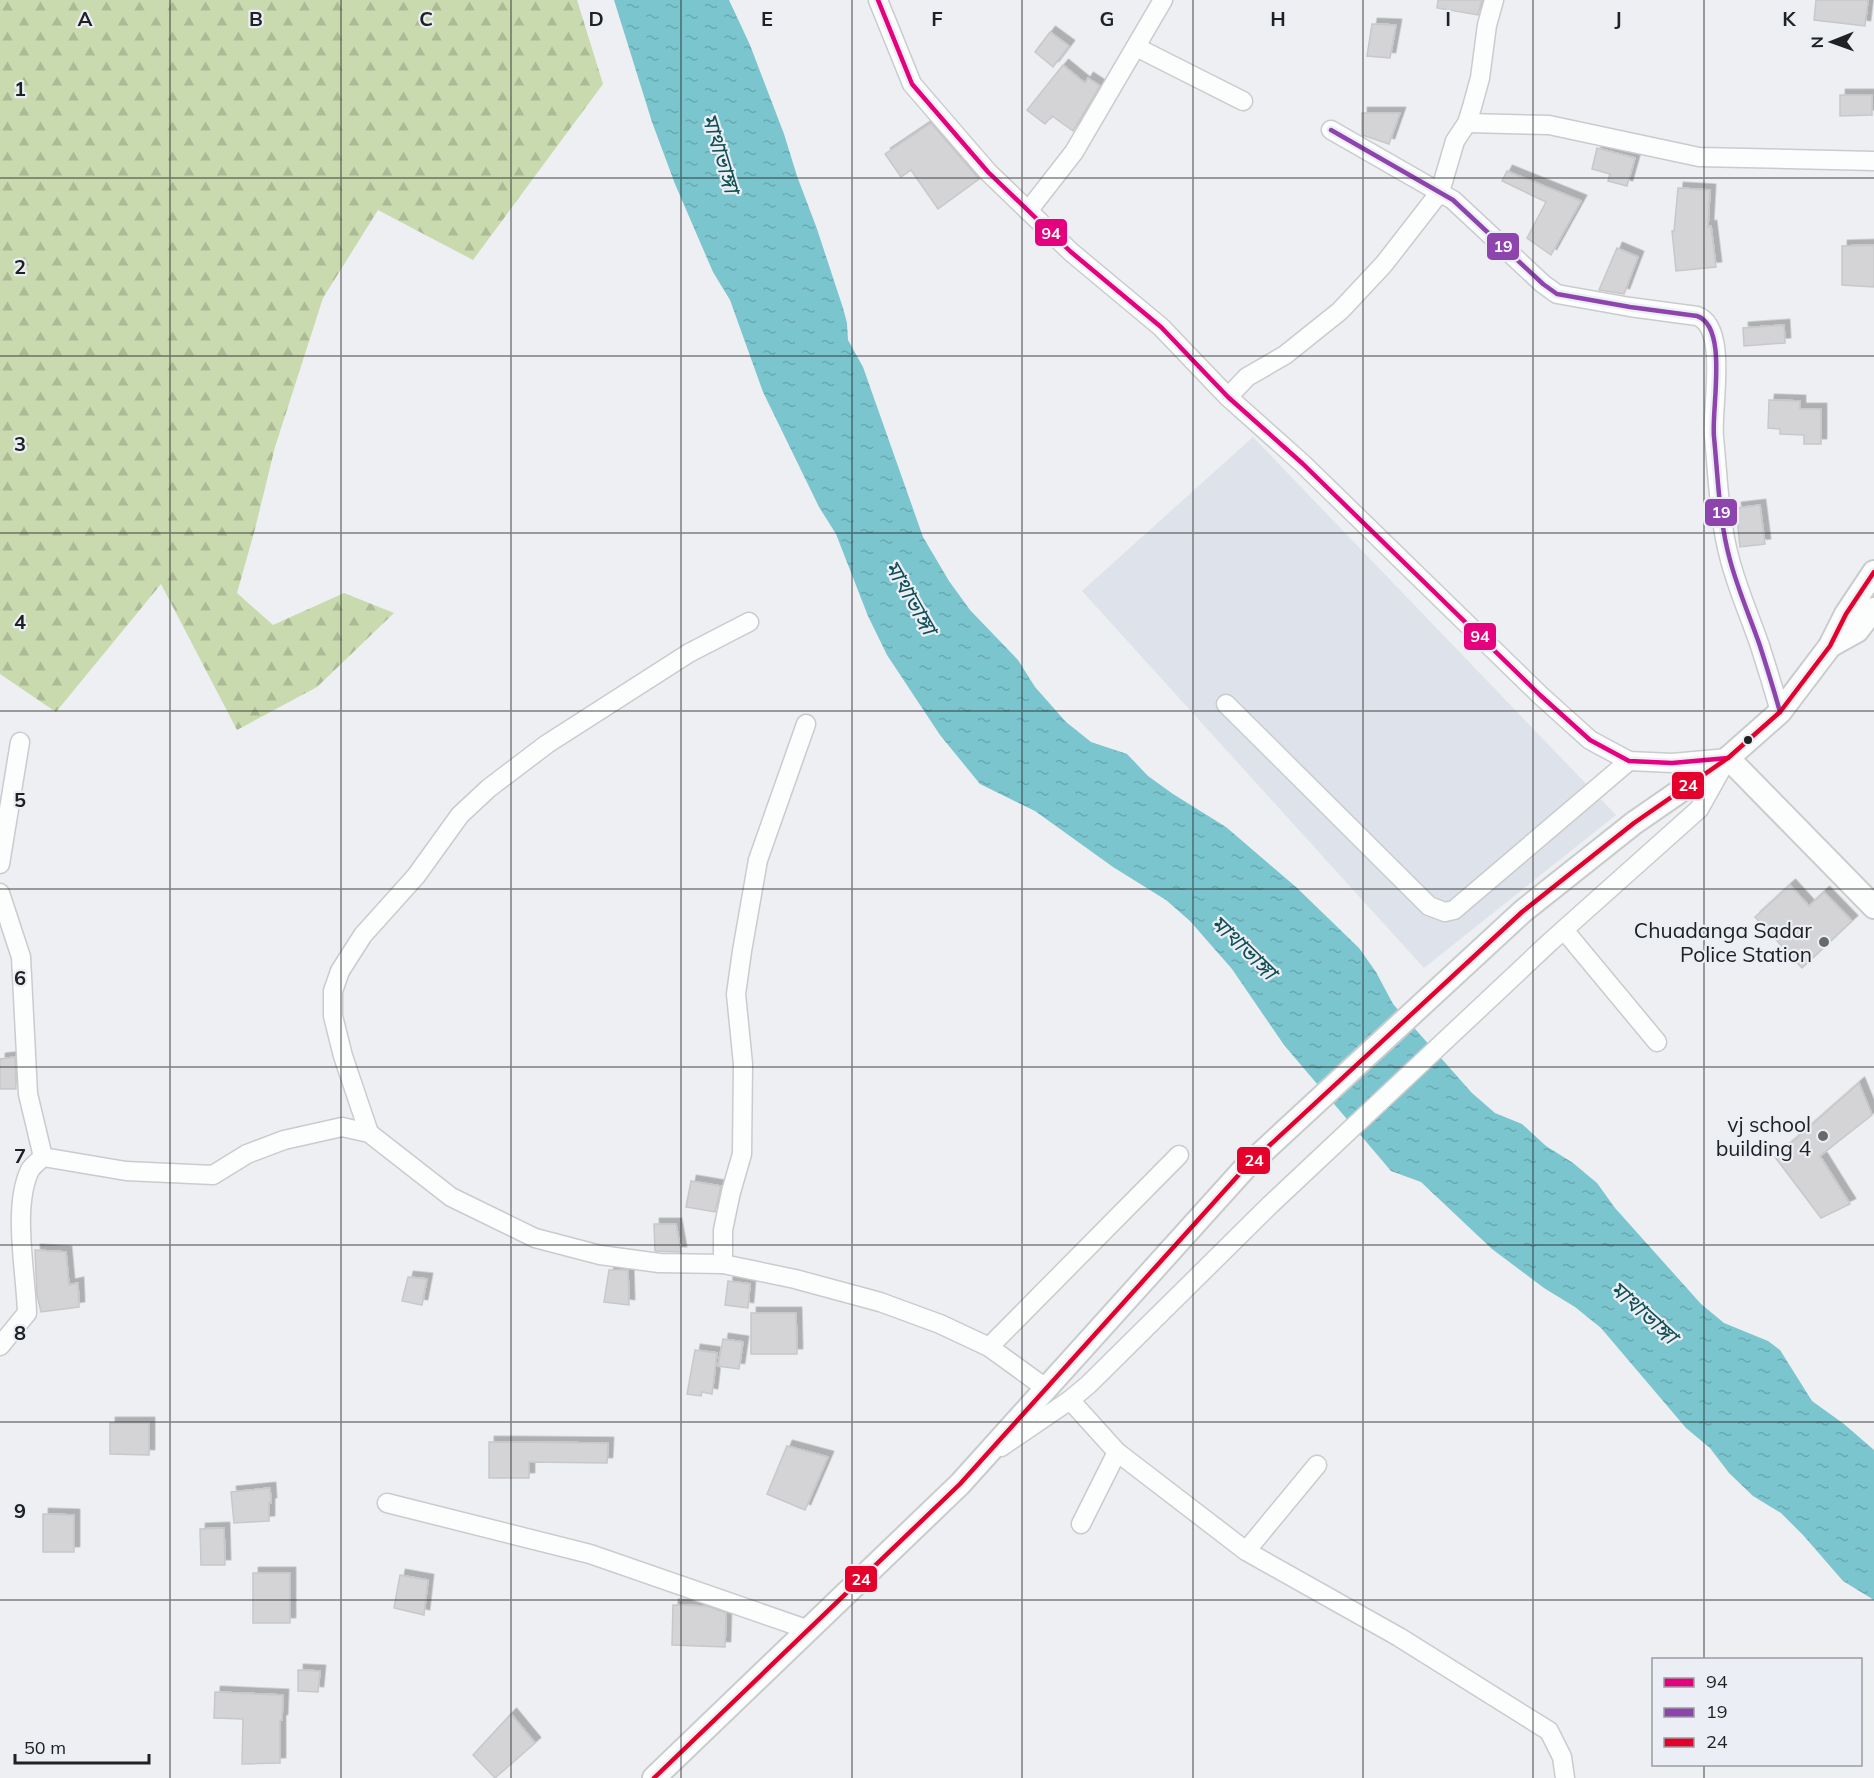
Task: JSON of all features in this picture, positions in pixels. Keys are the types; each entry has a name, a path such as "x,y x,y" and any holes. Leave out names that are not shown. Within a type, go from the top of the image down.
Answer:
{"main road":[{"path":"654,1778 960,1484 1244,1169 1522,912 1634,823 1728,758 1780,712 1830,646 1846,614 1874,574"},
{"path":"1830,646 1857,631 1874,609"},
{"path":"1728,758 1874,908"}],"street":[{"path":"878,0 912,84 988,172 1071,252 1161,327 1228,397 1303,464 1539,695 1590,740 1629,761 1672,763 1728,758"},
{"path":"1028,211 1074,153 1163,0"},
{"path":"1228,397 1247,377 1285,355 1340,311 1384,264 1440,192 1455,141 1467,123 1480,78 1487,25 1494,0"},
{"path":"1136,47 1243,101"},
{"path":"1467,123 1549,124 1699,157 1874,161"},
{"path":"1331,130 1453,200 1543,284 1557,294 1697,316 1703,318 1709,325 1713,334 1716,363 1713,430 1729,557 1780,712"},
{"path":"369,1132 343,1056 333,1016 333,991 340,971 363,935 416,876 460,815 489,788 548,744 689,652 749,622"},
{"path":"1226,704 1429,906 1445,912 1454,910 1629,761"},
{"path":"723,1264 723,1230 742,1155 743,1064 736,994 742,951 758,860 806,724"},
{"path":"0,864 20,742"},
{"path":"981,1461 1070,1400 1270,1205 1550,942 1699,809 1728,758"},
{"path":"0,893 21,957 28,1094 43,1156"},
{"path":"1564,930 1657,1042"},
{"path":"43,1156 126,1171 213,1176 247,1154 284,1140 342,1127 369,1132 452,1197 535,1238 612,1257 659,1263 723,1264 795,1279 880,1302 940,1324 989,1347 1047,1389"},
{"path":"989,1347 1179,1155"},
{"path":"0,1346 27,1313 21,1227 22,1196 31,1168 43,1156"},
{"path":"1070,1400 1117,1452 1246,1551 1399,1637 1549,1731 1562,1757 1565,1778"},
{"path":"1081,1524 1117,1452"},
{"path":"1246,1551 1317,1465"},
{"path":"387,1503 590,1554 808,1630"}],"shaded area":[{"path":"1253,437 1616,815 1424,968 1082,591"}],"green space":[{"path":"0,0 577,0 603,84 473,260 378,210 323,298 275,447 237,593 273,625 344,593 394,613 317,687 237,730 161,584 56,712 0,674"}],"water":[{"name":"মাথাভাঙ্গা","path":"614,0 729,0 750,45 784,134 843,308 848,340 863,367 923,537 949,581 970,610 1018,660 1035,687 1066,722 1091,742 1127,754 1148,776 1226,827 1296,887 1359,948 1376,972 1393,1004 1472,1093 1495,1113 1522,1124 1546,1146 1573,1163 1597,1183 1615,1208 1701,1304 1724,1323 1768,1341 1780,1350 1812,1401 1874,1450 1874,1600 1843,1581 1781,1513 1753,1496 1729,1473 1710,1448 1686,1428 1601,1328 1492,1249 1421,1182 1391,1171 1284,1045 1232,969 1190,921 1166,900 1113,867 1035,811 980,784 940,735 887,655 868,616 836,534 819,507 763,392 730,300 713,272 675,184 652,122"}],"building":[{"path":"1438,0 1482,0 1478,15 1437,8"},
{"path":"1816,0 1868,0 1865,26 1814,20"},
{"path":"1372,24 1396,25 1390,58 1367,56"},
{"path":"1050,32 1069,46 1053,67 1035,52"},
{"path":"1063,65 1085,83 1088,78 1100,86 1073,131 1052,116 1045,124 1027,110"},
{"path":"1840,95 1872,95 1872,115 1840,116"},
{"path":"1362,113 1400,113 1389,144 1362,135"},
{"path":"931,123 979,179 938,209 911,170 901,177 885,154"},
{"path":"1597,148 1635,158 1627,186 1608,181 1610,174 1592,169"},
{"path":"1507,171 1581,201 1551,255 1527,238 1546,202 1502,181"},
{"path":"1678,188 1710,190 1708,227 1711,226 1716,267 1676,271 1672,231 1674,231"},
{"path":"1874,245 1874,287 1842,285 1842,246"},
{"path":"1617,248 1638,257 1624,294 1599,290"},
{"path":"1784,325 1785,343 1744,346 1743,328"},
{"path":"1769,400 1800,401 1800,409 1821,409 1821,444 1804,444 1804,435 1780,434 1780,429 1768,428"},
{"path":"1760,505 1765,544 1740,547 1736,508"},
{"path":"1790,885 1809,906 1824,892 1852,921 1802,968 1755,917"},
{"path":"15,1057 16,1089 0,1089 0,1059"},
{"name":"vj school building 4","path":"1859,1083 1872,1115 1820,1156 1850,1204 1821,1218 1775,1157"},
{"path":"691,1181 721,1186 715,1212 686,1207"},
{"path":"654,1224 676,1224 681,1252 655,1251"},
{"path":"35,1250 66,1252 69,1285 78,1283 79,1307 41,1312 37,1295"},
{"path":"609,1270 628,1270 629,1305 604,1302"},
{"path":"408,1277 427,1279 422,1305 402,1301"},
{"path":"728,1281 750,1284 748,1308 725,1305"},
{"path":"751,1313 796,1313 797,1354 751,1354"},
{"path":"723,1339 743,1342 739,1369 718,1366"},
{"path":"695,1350 717,1353 712,1394 702,1392 701,1396 687,1394"},
{"path":"110,1423 149,1423 149,1455 110,1454"},
{"path":"489,1442 608,1443 607,1463 529,1462 529,1478 489,1478"},
{"path":"787,1446 828,1457 805,1510 767,1494"},
{"path":"270,1488 269,1521 234,1523 231,1492"},
{"path":"43,1514 74,1515 74,1552 43,1552"},
{"path":"224,1528 225,1565 201,1565 200,1529"},
{"path":"253,1573 290,1573 290,1623 253,1623"},
{"path":"400,1575 428,1580 424,1615 394,1608"},
{"path":"673,1605 707,1606 726,1613 725,1647 672,1645"},
{"path":"298,1670 320,1671 318,1692 298,1691"},
{"path":"215,1692 283,1695 282,1720 280,1720 280,1763 242,1764 243,1719 214,1718"},
{"path":"511,1714 535,1743 495,1778 473,1755"}],"transit line":[{"name":"94","path":"878,0 912,84 988,172 1071,252 1161,327 1228,397 1303,464 1540,695 1590,740 1629,761 1672,763 1728,758"},
{"name":"19","path":"1331,130 1453,200 1543,284 1557,294 1697,316 1707,323 1713,336 1716,352 1714,437 1723,530 1733,571 1760,646 1780,712"},
{"name":"24","path":"654,1778 960,1484 1244,1169 1522,912 1634,823 1728,758 1780,712 1830,646 1846,614 1874,572"}],"place":[{"name":"Chuadanga Sadar Police Station","path":"1824,942"},
{"name":"vj school building 4","path":"1823,1136"}]}
